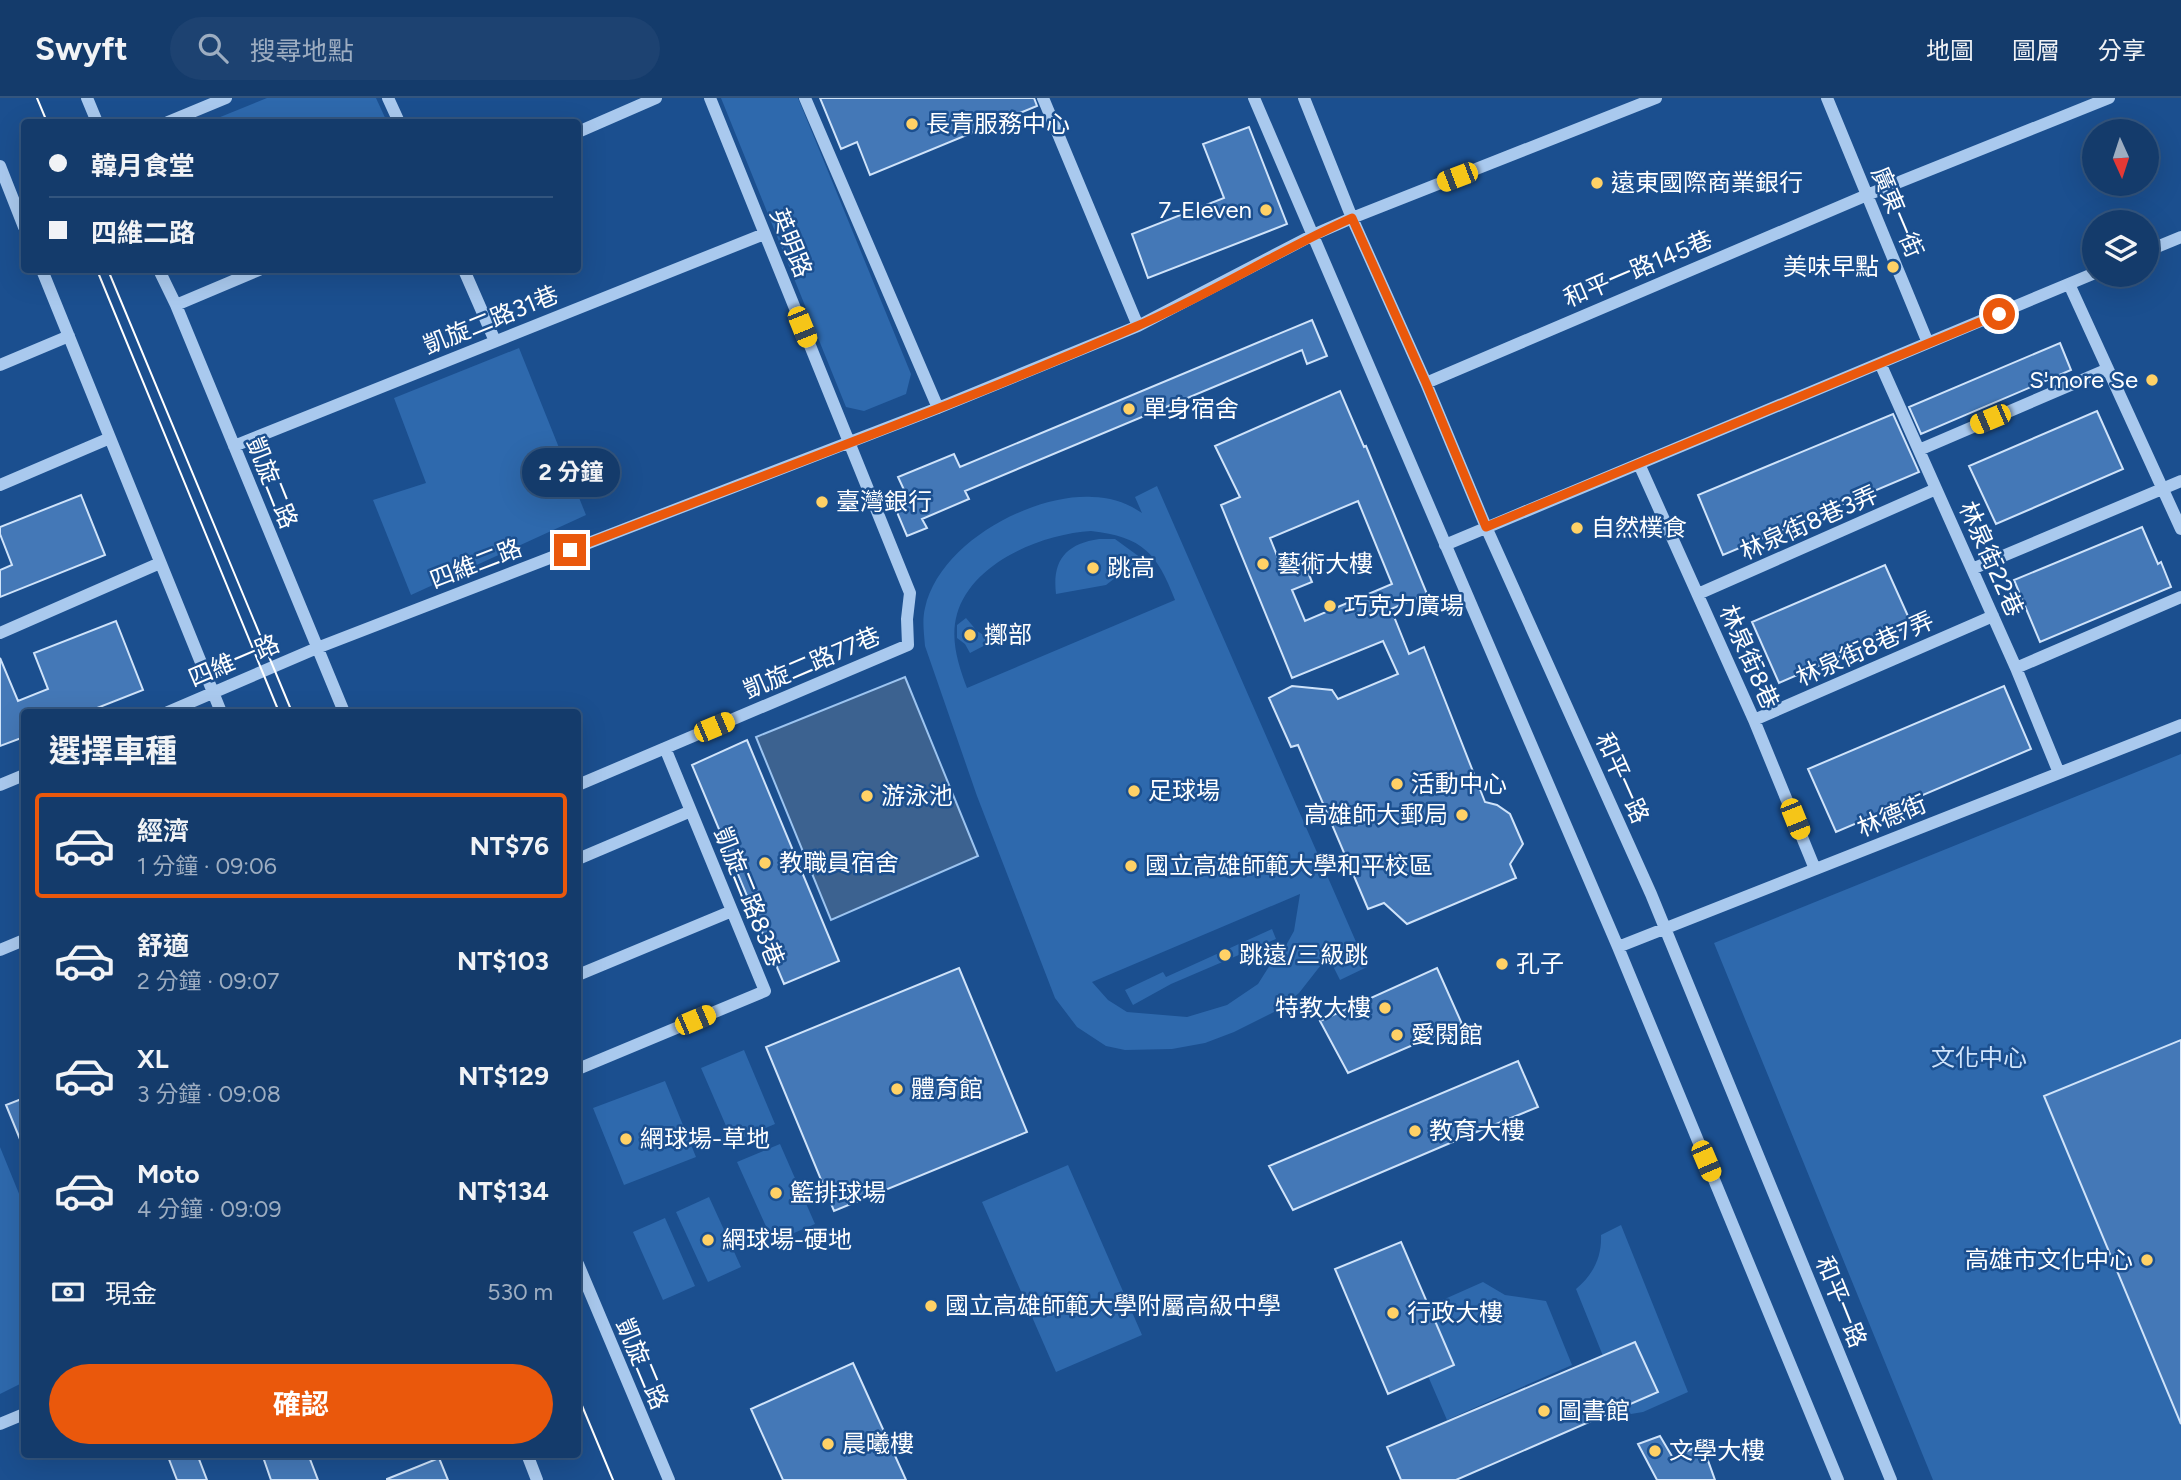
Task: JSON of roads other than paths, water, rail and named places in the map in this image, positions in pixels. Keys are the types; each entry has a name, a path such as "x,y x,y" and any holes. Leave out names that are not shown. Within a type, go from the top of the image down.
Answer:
{"street":[{"path":"87,98 96,119"},
{"path":"175,119 226,98"},
{"path":"388,98 398,119"},
{"path":"581,131 656,98"},
{"name":"英明路","path":"710,98 910,593 908,645"},
{"path":"805,98 938,408"},
{"path":"1043,98 1138,326"},
{"path":"1254,98 1618,947 1838,1480"},
{"name":"和平一路","path":"1304,98 1352,218 1426,383 1486,527 1665,928 1891,1480"},
{"name":"四維二路","path":"317,648 938,408 1138,326 1313,235 1656,98"},
{"name":"廣東一街","path":"1827,98 1928,343"},
{"name":"和平一路145巷","path":"1426,383 1867,195 2109,98"},
{"path":"0,166 21,219"},
{"name":"凱旋二路31巷","path":"234,446 764,234"},
{"path":"2159,246 2181,237"},
{"path":"43,273 220,709"},
{"name":"凱旋二路","path":"160,273 343,709"},
{"path":"176,305 252,273"},
{"path":"465,273 495,341"},
{"path":"1446,545 2082,278"},
{"path":"2069,284 2181,529"},
{"path":"0,365 69,336"},
{"name":"林泉街22巷","path":"1880,363 2016,668 2059,773"},
{"path":"1919,450 2108,369"},
{"path":"0,485 110,438"},
{"name":"林泉街8巷","path":"1639,464 1754,720 1815,869"},
{"path":"1972,569 2181,481"},
{"name":"林泉街8巷3弄","path":"1698,594 1936,489"},
{"path":"0,633 160,563"},
{"path":"2016,668 2181,597"},
{"name":"林泉街8巷7弄","path":"1754,720 1993,616"},
{"name":"凱旋二路77巷","path":"581,784 908,645"},
{"name":"四維一路","path":"175,709 317,648"},
{"name":"林德街","path":"1618,947 2181,725"},
{"name":"凱旋二路83巷","path":"581,1068 765,991 665,748"},
{"path":"0,785 21,776"},
{"path":"581,858 691,811"},
{"path":"581,974 732,911"},
{"path":"0,950 21,941"},
{"name":"凱旋二路","path":"581,1271 669,1480"},
{"path":"0,1424 21,1415"},
{"path":"529,1458 537,1480"}],"tram line":[{"path":"37,98 46,119"},
{"path":"98,273 278,709"},
{"path":"109,273 291,709"},
{"path":"581,1403 613,1480"}],"place":[{"name":"長青服務中心","path":"912,124"},
{"name":"遠東國際商業銀行","path":"1597,183"},
{"name":"7-Eleven","path":"1266,210"},
{"name":"美味早點","path":"1893,267"},
{"name":"S'more Se","path":"2152,380"},
{"name":"單身宿舍","path":"1129,409"},
{"name":"臺灣銀行","path":"822,502"},
{"name":"自然樸食","path":"1577,528"},
{"name":"藝術大樓","path":"1263,564"},
{"name":"跳高","path":"1093,568"},
{"name":"巧克力廣場","path":"1330,606"},
{"name":"擲部","path":"970,635"},
{"name":"活動中心","path":"1397,784"},
{"name":"足球場","path":"1134,791"},
{"name":"游泳池","path":"867,796"},
{"name":"高雄師大郵局","path":"1462,815"},
{"name":"教職員宿舍","path":"765,863"},
{"name":"國立高雄師範大學和平校區","path":"1131,866"},
{"name":"跳遠/三級跳","path":"1225,955"},
{"name":"孔子","path":"1502,964"},
{"name":"特教大樓","path":"1385,1008"},
{"name":"愛閱館","path":"1397,1035"},
{"name":"體育館","path":"897,1089"},
{"name":"教育大樓","path":"1415,1131"},
{"name":"網球場-草地","path":"626,1139"},
{"name":"籃排球場","path":"776,1193"},
{"name":"網球場-硬地","path":"708,1240"},
{"name":"高雄市文化中心","path":"2147,1260"},
{"name":"國立高雄師範大學附屬高級中學","path":"931,1306"},
{"name":"行政大樓","path":"1393,1313"},
{"name":"圖書館","path":"1544,1411"},
{"name":"晨曦樓","path":"828,1444"},
{"name":"文學大樓","path":"1655,1451"}],"park label":[{"name":"文化中心","path":"1979,1058"}]}
